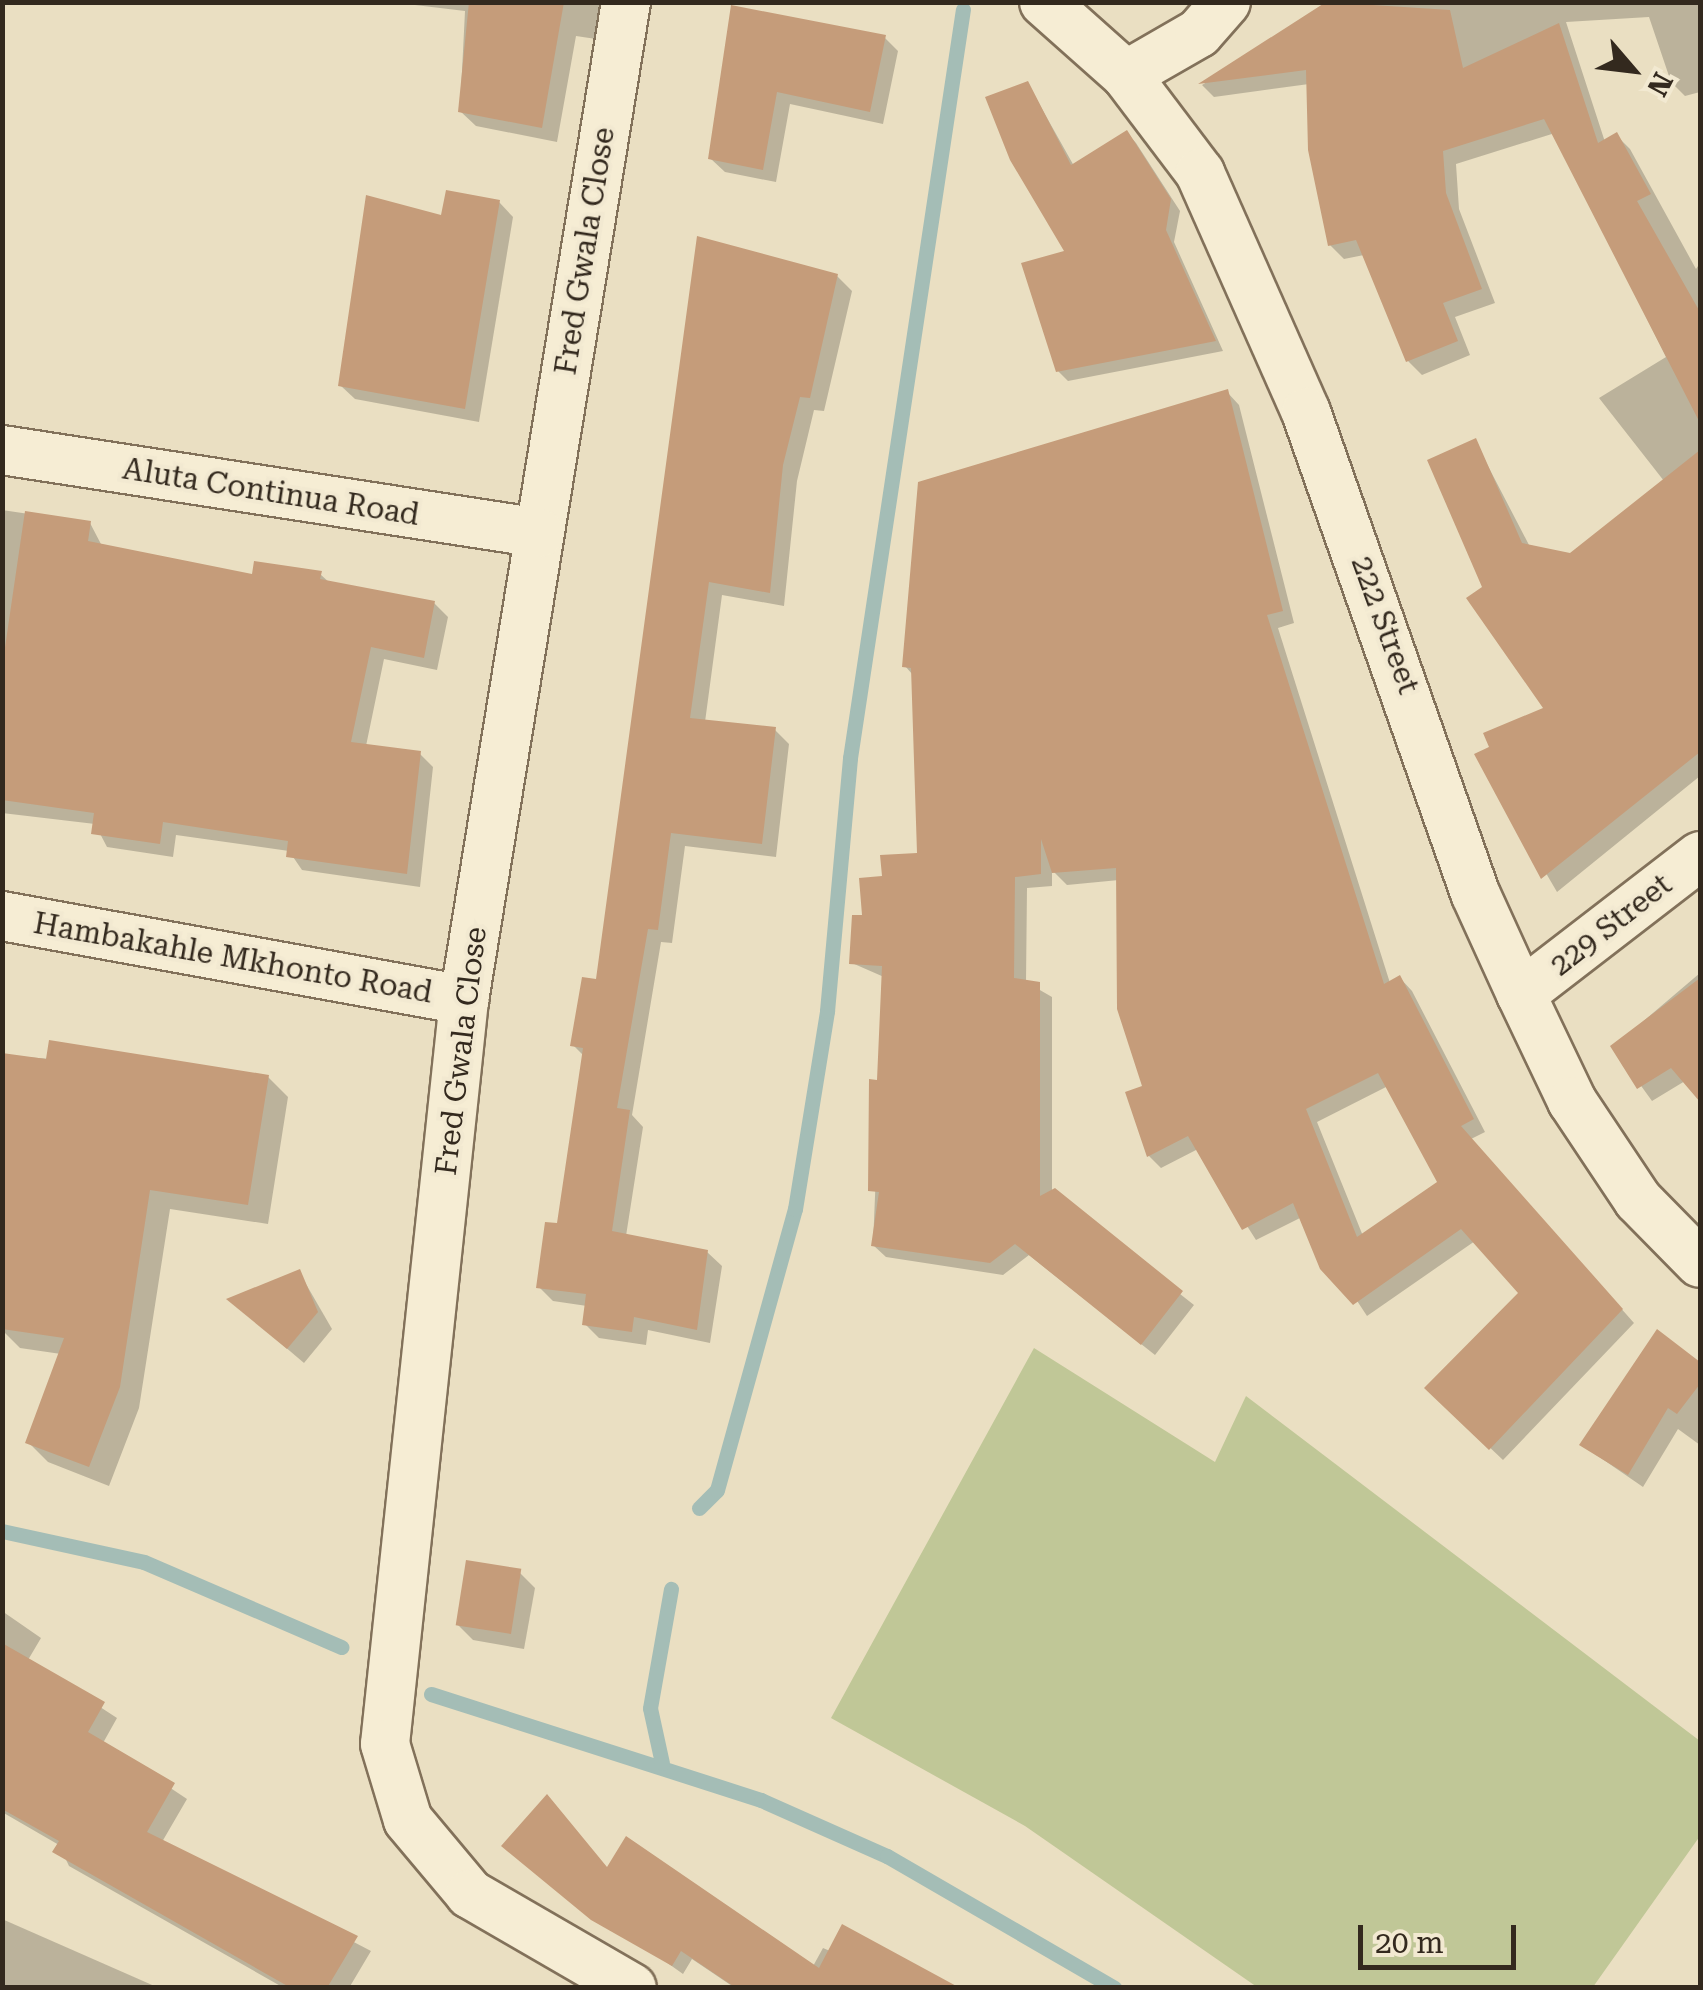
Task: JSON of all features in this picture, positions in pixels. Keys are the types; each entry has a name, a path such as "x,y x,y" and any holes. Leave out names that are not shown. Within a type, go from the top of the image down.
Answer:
{"street":[{"name":"Fred Gwala Close","path":"626,2 464,1000 394,1641 386,1767 438,1860 470,1894 632,1988"},
{"name":"222 Street","path":"1044,2 1126,74 1200,173 1241,261 1521,994 1583,1118 1638,1200 1700,1263"},
{"path":"1126,74 1199,33 1226,2"},
{"name":"Aluta Continua Road","path":"2,450 540,533"},
{"name":"229 Street","path":"1521,994 1700,856"},
{"name":"Hambakahle Mkhonto Road","path":"2,916 464,1000"}],"green space":[{"path":"1034,1348 1215,1462 1246,1396 1700,1741 1700,1836 1593,1987 1257,1987 1025,1826 831,1718"}],"building":[{"path":"469,2 564,2 542,128 458,112"},
{"path":"1326,2 1450,10 1463,68 1559,23 1598,143 1617,132 1651,194 1637,201 1700,312 1700,423 1544,119 1443,151 1446,193 1482,289 1443,303 1458,341 1406,362 1356,240 1328,246 1308,150 1306,70 1198,84"},
{"path":"731,5 886,35 870,112 777,92 763,170 708,159"},
{"path":"1028,81 1071,165 1127,130 1171,199 1166,230 1216,341 1056,372 1021,263 1064,251 1010,160 985,97"},
{"path":"446,190 500,200 465,409 338,386 366,195 441,215"},
{"path":"697,236 838,274 810,398 800,397 783,465 770,593 709,582 690,718 776,727 762,844 671,833 658,930 648,929 617,1108 630,1110 612,1231 708,1250 697,1330 634,1317 632,1332 582,1325 586,1294 536,1288 545,1222 557,1223 583,1048 570,1046 582,977 596,979"},
{"path":"1228,389 1283,611 1267,615 1384,984 1400,975 1474,1119 1461,1126 1623,1309 1489,1450 1424,1388 1518,1293 1461,1229 1353,1305 1320,1269 1293,1203 1242,1230 1188,1136 1147,1157 1125,1092 1142,1086 1117,1009 1116,868 1052,873 1041,839 1041,874 1015,877 1014,978 1040,982 1040,1196 1055,1188 1183,1291 1141,1345 1015,1244 990,1263 871,1246 879,1192 868,1191 869,1079 877,1080 882,966 849,964 852,915 862,915 859,878 882,876 880,855 917,853 911,668 902,667 918,482","holes":["1378,1073 1437,1182 1357,1237 1306,1109"]},
{"path":"1476,438 1522,543 1570,553 1700,450 1700,752 1541,879 1474,754 1489,747 1483,733 1543,708 1466,598 1482,587 1427,460"},
{"path":"25,511 91,521 88,541 252,574 254,561 322,571 320,579 435,601 424,658 371,647 351,742 421,751 407,874 286,857 288,841 163,822 160,844 91,834 94,813 2,800 2,668"},
{"path":"1700,978 1700,1102 1671,1068 1637,1089 1610,1046"},
{"path":"49,1040 269,1075 248,1205 150,1190 120,1387 89,1467 25,1443 64,1338 2,1329 2,1053 46,1059"},
{"path":"300,1269 318,1312 287,1349 226,1299"},
{"path":"1657,1329 1700,1362 1700,1384 1677,1414 1668,1408 1628,1475 1579,1445"},
{"path":"466,1560 521,1569 511,1634 456,1625"},
{"path":"2,1643 105,1702 88,1732 175,1783 147,1832 358,1936 327,1988 291,1988 52,1852 59,1841 2,1809"},
{"path":"547,1794 607,1867 626,1836 819,1968 842,1924 960,1988 736,1988 681,1951 672,1966 591,1920 501,1846"}],"waterway":[{"path":"699,1508 717,1490 795,1209 827,1011 850,758 963,9"},
{"path":"2,1531 144,1562 341,1647"},
{"path":"662,1763 650,1708 671,1589"},
{"path":"431,1694 761,1800 887,1856 1115,1988"}]}
